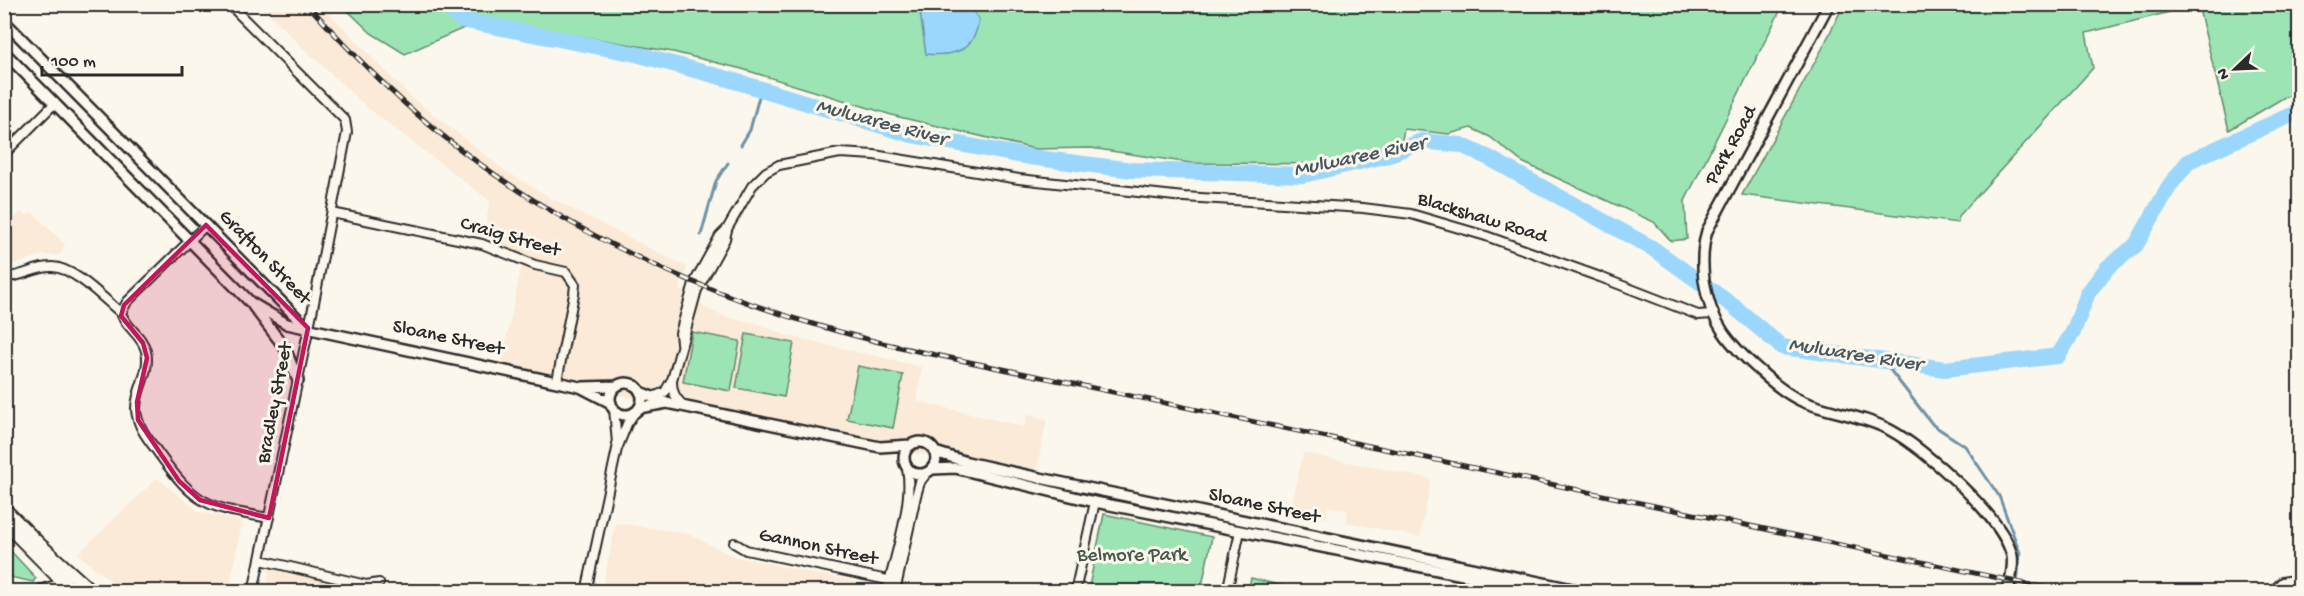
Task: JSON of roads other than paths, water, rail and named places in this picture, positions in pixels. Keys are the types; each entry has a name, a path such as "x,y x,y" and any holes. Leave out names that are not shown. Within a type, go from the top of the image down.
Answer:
{"main road":[{"path":"4,509 66,584"},
{"path":"4,522 66,584 92,591"}],"street":[{"name":"Bradley Street","path":"230,4 345,120 347,132 298,381 253,591"},
{"name":"Park Road","path":"1712,314 1706,296 1703,267 1704,240 1712,221 1829,4"},
{"name":"Grafton Street","path":"4,21 308,328"},
{"name":"Grafton Street","path":"4,52 250,302 287,324 308,328"},
{"path":"4,154 55,103"},
{"name":"Blackshaw Road","path":"672,380 699,285 748,191 770,170 790,162 840,153 864,154 979,173 1096,188 1215,200 1363,208 1411,214 1486,236 1698,315 1712,314"},
{"name":"Craig Street","path":"332,213 482,244 535,265 566,272 575,285 557,381"},
{"path":"121,313 127,302 206,225"},
{"path":"4,277 12,278 51,266 60,268 71,272 121,313 124,320 139,336 146,350 147,366 138,394 136,411 141,428 154,448 179,481 200,500 223,509 269,518"},
{"path":"250,302 285,348 298,381"},
{"path":"1712,314 1727,337 1784,391 1815,406 1889,429 1913,445 1964,490 1993,519 2009,547 2012,561 2008,591"},
{"name":"Sloane Street","path":"308,328 557,381 580,387 612,406"},
{"path":"653,397 665,392 672,380"},
{"path":"672,380 672,391 676,399 685,407"},
{"path":"617,449 617,432 611,394 617,386 630,384 640,392 667,403 880,447 921,442 927,444 935,452 936,459 920,482 893,581 887,591"},
{"name":"Sloane Street","path":"580,387 617,386"},
{"path":"586,591 617,449 627,424 642,400 640,392"},
{"path":"612,406 621,414 667,403"},
{"path":"895,591 893,581 909,480 905,465 905,452 910,445"},
{"path":"880,447 916,474 929,471"},
{"name":"Sloane Street","path":"935,452 966,462 1035,477 1587,591"},
{"name":"Sloane Street","path":"929,471 944,467 966,471 1095,502 1548,591"},
{"path":"1035,477 1052,485 1082,492 1095,502 1075,591"},
{"path":"1182,508 1195,516 1236,525 1240,531 1227,591"},
{"path":"1279,522 1296,531"},
{"name":"Gannon Street","path":"734,543 746,550 893,581"},
{"path":"261,560 366,585 379,583"},
{"path":"2272,591 2282,582 2300,579"},
{"path":"41,590 66,584"}],"water":[{"path":"919,5 968,5 979,19 973,38 962,49 954,52 926,54"}],"waterway":[{"name":"Mulwaree River","path":"445,4 461,20 636,54 728,79 912,135 1029,157 1132,170 1303,175 1389,155 1421,141 1461,145 1489,158 1652,248 1732,305 1782,347 1945,369 2058,356 2073,332 2088,293 2107,268 2136,245 2170,185 2189,161 2300,111"},
{"path":"741,145 750,130 761,89"},
{"path":"701,235 716,181 728,163"},
{"path":"1884,362 1933,425 1965,446 1999,496 2020,553 2016,592"}],"railway":[{"path":"307,4 403,101 437,131 491,172 547,208 605,241 664,270 725,295 852,335 917,351 2065,592"}],"park label":[{"name":"Belmore Park","path":"1132,556"}]}
